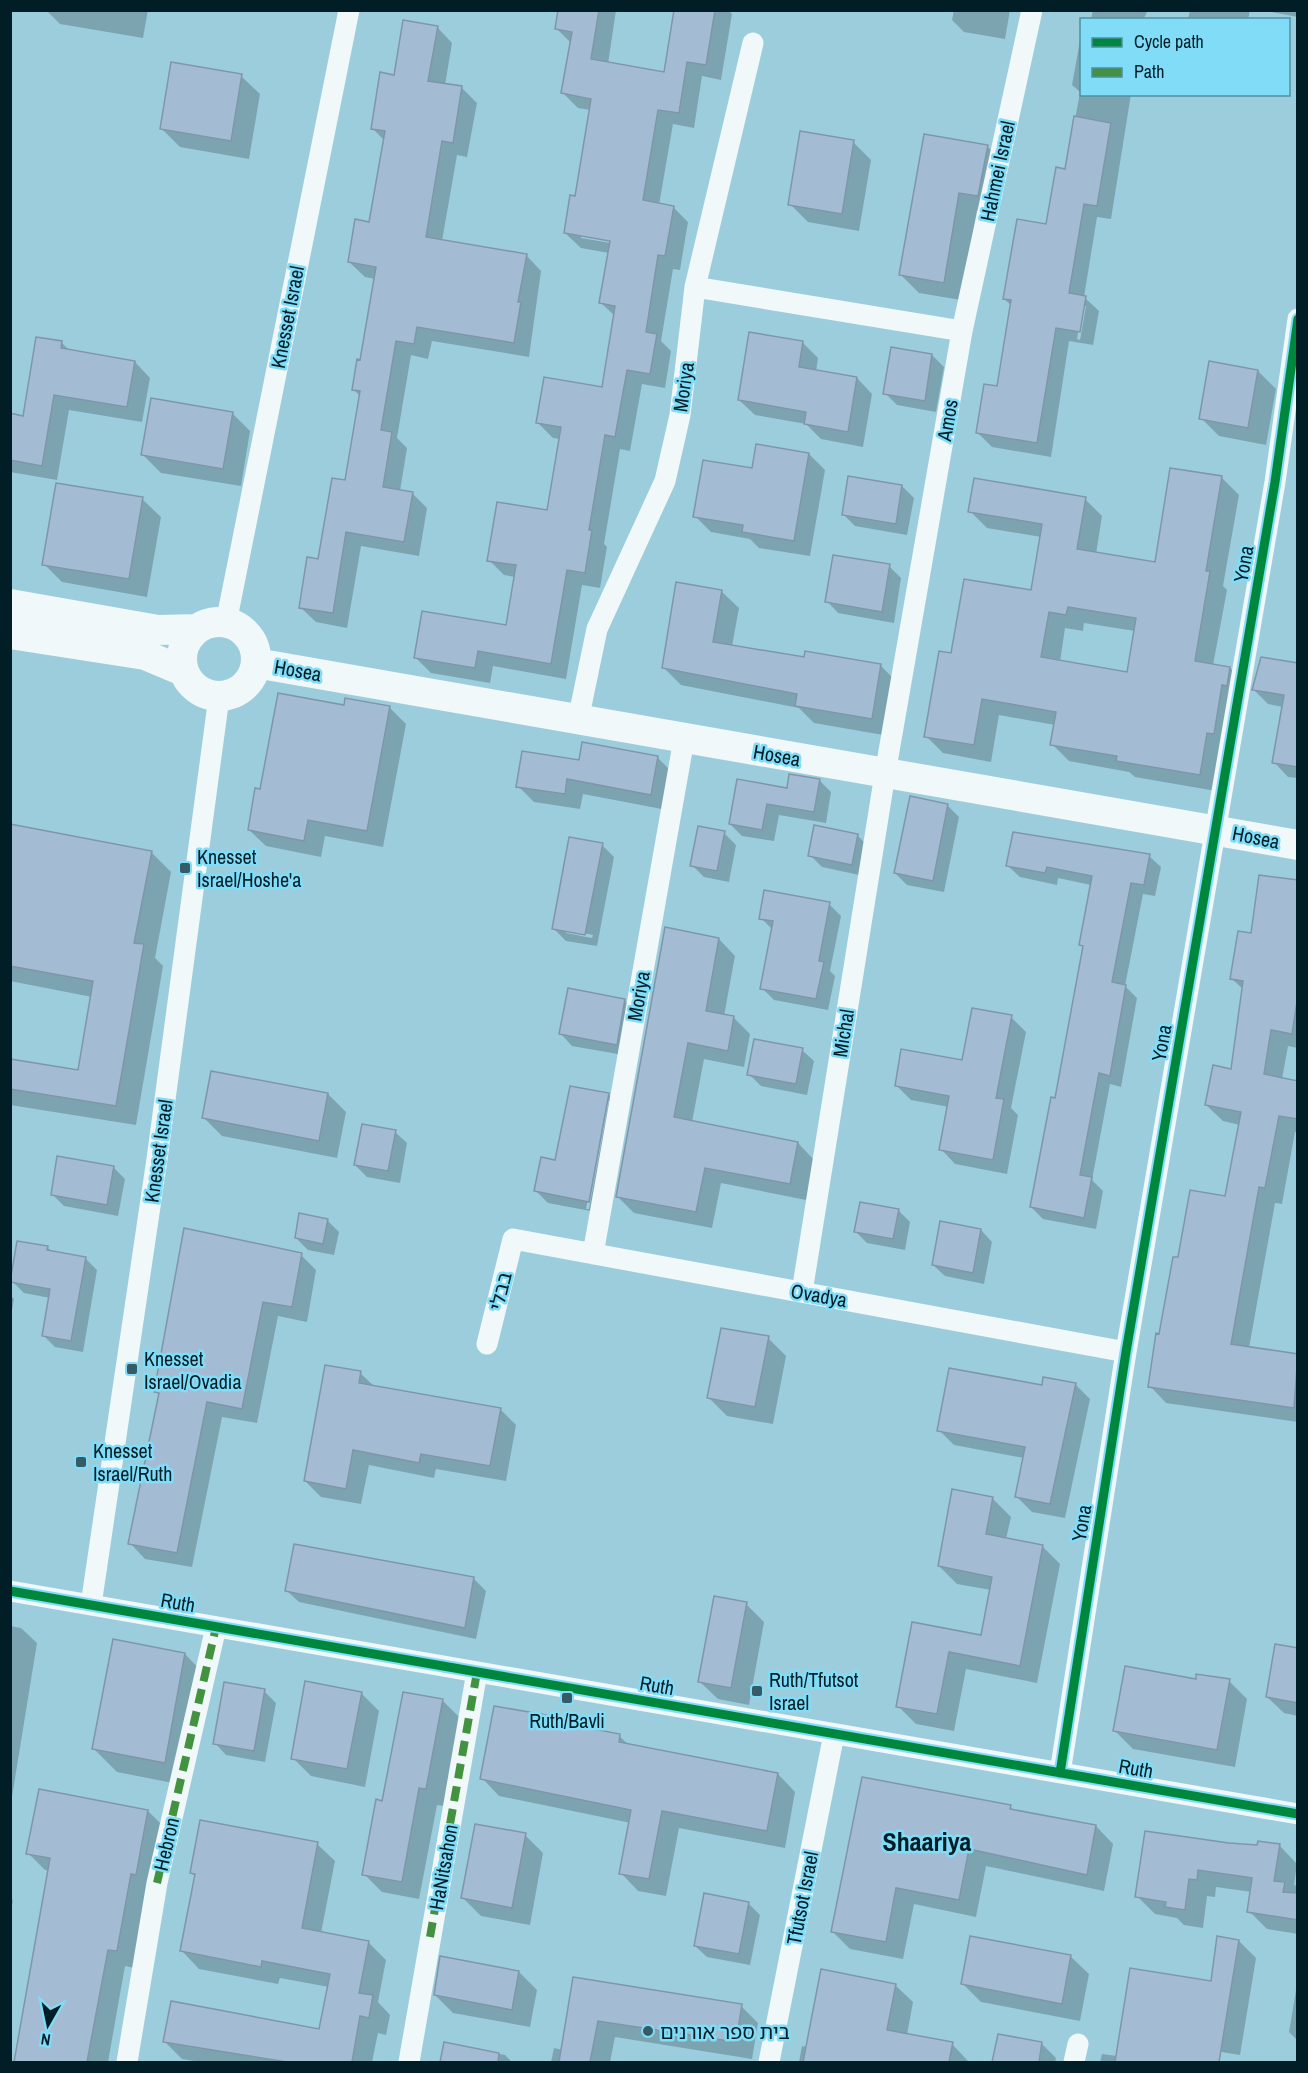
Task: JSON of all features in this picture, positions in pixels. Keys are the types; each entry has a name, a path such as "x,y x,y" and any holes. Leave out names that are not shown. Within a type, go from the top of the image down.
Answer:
{"street":[{"name":"Knesset Israel","path":"226,623 349,10"},
{"name":"Hahmei Israel","path":"962,331 1032,10"},
{"name":"Moriya","path":"578,720 597,629 665,481 680,415 695,287 753,43"},
{"path":"695,287 962,331"},
{"name":"Yona","path":"1060,1773 1126,1352 1275,482 1298,319"},
{"name":"Amos","path":"885,774 962,331"},
{"path":"10,604 158,630 196,629 215,622 226,623 245,632 252,641 256,663 248,683 230,695 219,697 197,689 183,671 145,655 10,634"},
{"path":"183,671 183,648 196,629"},
{"name":"Hosea","path":"256,663 1298,845"},
{"name":"Knesset Israel","path":"91,1605 155,1170 219,697"},
{"name":"Moriya","path":"593,1254 684,739"},
{"name":"Michal","path":"802,1292 885,774"},
{"name":"Ovadya","path":"513,1239 1126,1352"},
{"name":"בבלי","path":"487,1344 513,1239"},
{"name":"Ruth","path":"10,1591 1298,1814"},
{"name":"Hebron","path":"127,2062 157,1883 216,1627"},
{"name":"HaNitsahon","path":"409,2062 477,1672"},
{"name":"Tfutsot Israel","path":"769,2062 834,1734"}],"building":[{"path":"558,10 599,10 591,59 664,72 674,10 715,10 706,65 687,62 679,113 658,110 643,200 674,206 665,256 658,255 646,332 657,334 650,374 627,370 615,437 605,435 589,530 592,530 585,573 567,570 551,664 478,651 475,668 414,658 422,611 506,625 516,565 487,561 497,502 547,510 561,427 536,423 544,377 602,387 615,306 599,303 610,241 564,233 570,195 575,196 591,99 561,93 572,32 555,29"},
{"path":"403,20 438,26 428,81 462,86 453,143 442,141 426,237 527,254 518,302 521,302 514,343 417,327 414,344 396,341 381,430 392,432 383,487 413,492 404,542 346,532 333,613 299,608 307,557 318,559 332,478 345,480 360,391 352,390 357,359 360,360 376,267 348,262 355,219 369,222 385,131 371,129 380,72 394,75"},
{"path":"171,62 242,74 231,141 160,129"},
{"path":"1074,116 1111,123 1097,206 1084,204 1069,293 1086,296 1080,332 1056,328 1037,443 976,433 984,384 997,386 1011,300 1003,299 1017,219 1046,224 1056,167 1065,169"},
{"path":"800,131 854,140 842,214 788,205"},
{"path":"924,134 988,145 978,196 959,193 944,283 899,275"},
{"path":"749,332 803,341 799,367 857,377 848,432 804,424 806,412 738,400"},
{"path":"36,337 62,341 61,348 135,361 127,407 54,395 42,466 10,460 10,413 23,416"},
{"path":"891,347 932,354 925,401 883,394"},
{"path":"1209,361 1258,370 1248,428 1199,419"},
{"path":"151,398 233,412 223,469 141,455"},
{"path":"756,444 809,453 794,541 742,532 743,525 693,517 703,460 752,468"},
{"path":"1170,468 1222,476 1206,571 1210,571 1195,661 1230,667 1227,686 1222,685 1214,734 1207,733 1200,775 1116,761 1117,756 1050,745 1056,712 982,699 974,745 924,737 939,651 951,653 964,579 1031,590 1042,524 968,512 974,478 1086,497 1077,549 1155,562","holes":["1068,607 1136,618 1127,672 1041,657 1049,612 1066,615"]},
{"path":"848,476 902,485 896,524 842,515"},
{"path":"56,483 143,497 129,579 42,565"},
{"path":"833,555 890,564 882,612 825,602"},
{"path":"676,582 722,590 713,642 804,657 805,651 881,664 872,719 795,706 797,694 662,668"},
{"path":"1261,657 1298,663 1298,767 1272,763 1284,695 1252,690"},
{"path":"278,693 344,705 345,698 390,706 367,831 308,820 304,841 248,830 255,788 260,789"},
{"path":"582,742 658,756 651,795 567,779 565,794 516,787 522,751 579,760"},
{"path":"789,774 820,779 814,812 767,804 762,830 729,824 737,779 787,788"},
{"path":"910,796 948,804 933,881 894,873"},
{"path":"10,824 152,851 134,943 144,944 116,1106 10,1089 10,1059 78,1070 93,981 10,966"},
{"path":"814,825 858,834 852,865 808,856"},
{"path":"698,826 725,831 717,871 690,866"},
{"path":"1013,832 1150,854 1144,885 1131,883 1112,982 1126,985 1110,1076 1099,1073 1080,1175 1092,1177 1084,1218 1030,1207 1051,1097 1055,1098 1083,946 1079,945 1092,876 1047,867 1045,873 1006,866"},
{"path":"569,837 603,843 585,935 552,929"},
{"path":"1259,875 1298,880 1298,995 1292,1034 1271,1030 1264,1074 1298,1081 1298,1119 1279,1116 1265,1188 1259,1187 1231,1344 1298,1354 1294,1408 1148,1387 1156,1333 1159,1334 1173,1257 1178,1257 1190,1190 1225,1196 1241,1112 1205,1105 1213,1065 1231,1069 1243,981 1230,979 1238,931 1251,933"},
{"path":"764,890 830,902 819,961 824,962 816,999 760,989 773,921 759,919"},
{"path":"665,927 719,938 706,1011 734,1016 728,1051 688,1043 674,1117 798,1142 790,1184 705,1168 696,1212 616,1197"},
{"path":"568,988 625,999 617,1045 559,1034"},
{"path":"972,1008 1012,1015 996,1098 1004,1099 993,1160 939,1150 949,1096 895,1086 901,1049 962,1060"},
{"path":"754,1039 803,1048 796,1084 747,1075"},
{"path":"211,1071 328,1093 319,1141 202,1118"},
{"path":"570,1086 609,1093 589,1202 534,1191 541,1157 555,1160"},
{"path":"362,1124 396,1130 388,1171 354,1165"},
{"path":"57,1156 114,1166 107,1205 51,1195"},
{"path":"860,1202 899,1209 893,1239 854,1232"},
{"path":"299,1213 328,1219 323,1244 295,1238"},
{"path":"940,1221 981,1229 973,1273 932,1265"},
{"path":"184,1228 302,1253 292,1307 263,1302 242,1409 207,1402 177,1553 128,1544 159,1393 154,1392"},
{"path":"17,1241 48,1246 47,1250 86,1257 71,1341 42,1336 50,1289 10,1282"},
{"path":"721,1328 769,1336 755,1407 707,1398"},
{"path":"325,1365 361,1371 359,1383 501,1408 490,1466 421,1454 419,1463 353,1450 346,1489 304,1481"},
{"path":"949,1368 1042,1385 1043,1377 1076,1383 1050,1504 1015,1497 1025,1447 937,1431"},
{"path":"952,1489 993,1497 986,1534 1043,1545 1020,1666 949,1652 937,1714 896,1707 912,1622 981,1635 992,1577 938,1566"},
{"path":"294,1544 474,1577 465,1628 285,1591"},
{"path":"714,1596 747,1602 731,1688 698,1682"},
{"path":"113,1639 185,1653 165,1763 92,1749"},
{"path":"1275,1644 1298,1648 1298,1703 1266,1697"},
{"path":"1125,1666 1196,1679 1196,1674 1230,1679 1217,1750 1113,1731"},
{"path":"305,1681 362,1692 347,1769 291,1759"},
{"path":"224,1682 265,1689 254,1751 213,1744"},
{"path":"403,1692 443,1699 426,1789 419,1788 402,1882 362,1875 376,1799 382,1801"},
{"path":"494,1706 547,1715 546,1720 620,1734 619,1742 778,1773 767,1831 662,1811 649,1879 619,1874 631,1810 480,1779"},
{"path":"862,1777 1011,1805 1010,1809 1096,1825 1087,1875 969,1849 959,1900 896,1888 886,1942 831,1932"},
{"path":"39,1789 148,1810 136,1875 131,1874 117,1951 108,1950 87,2062 14,2062 50,1858 26,1854"},
{"path":"200,1820 318,1842 302,1928 369,1941 359,1993 373,1995 369,2018 360,2016 352,2062 287,2062 163,2042 171,2001 319,2029 330,1974 262,1961 261,1967 180,1951 195,1874 190,1873"},
{"path":"475,1824 526,1833 512,1908 461,1898"},
{"path":"1145,1831 1229,1843 1257,1845 1258,1841 1280,1844 1274,1881 1285,1882 1283,1892 1298,1893 1298,1920 1247,1912 1252,1878 1198,1870 1197,1880 1189,1879 1185,1910 1165,1907 1166,1902 1135,1897"},
{"path":"704,1893 749,1902 739,1954 694,1946"},
{"path":"970,1936 1071,1955 1062,2004 961,1984"},
{"path":"1217,1936 1239,1940 1219,2062 1115,2062 1130,1968 1211,1981"},
{"path":"440,1956 519,1971 512,2010 434,1995"},
{"path":"821,1969 896,1984 887,2030 953,2042 949,2062 803,2062"},
{"path":"573,1977 742,2004 736,2042 598,2021 590,2062 559,2062"},
{"path":"998,2034 1042,2042 1039,2062 992,2062"},
{"path":"444,2042 499,2053 498,2062 440,2062"}],"marked path":[{"path":"157,1883 216,1627"},
{"path":"430,1937 477,1672"}],"cycle path":[{"path":"1060,1773 1126,1352 1275,482 1298,319"},
{"path":"10,1591 1298,1814"}],"place":[{"name":"Knesset Israel/Hoshe'a","path":"185,868"},
{"name":"Knesset Israel/Ovadia","path":"132,1369"},
{"name":"Knesset Israel/Ruth","path":"81,1462"},
{"name":"Ruth/Tfutsot Israel","path":"757,1691"},
{"name":"Ruth/Bavli","path":"567,1698"},
{"name":"בית ספר אורנים","path":"648,2031"}],"district":[{"name":"Shaariya","path":"927,1841"}]}
